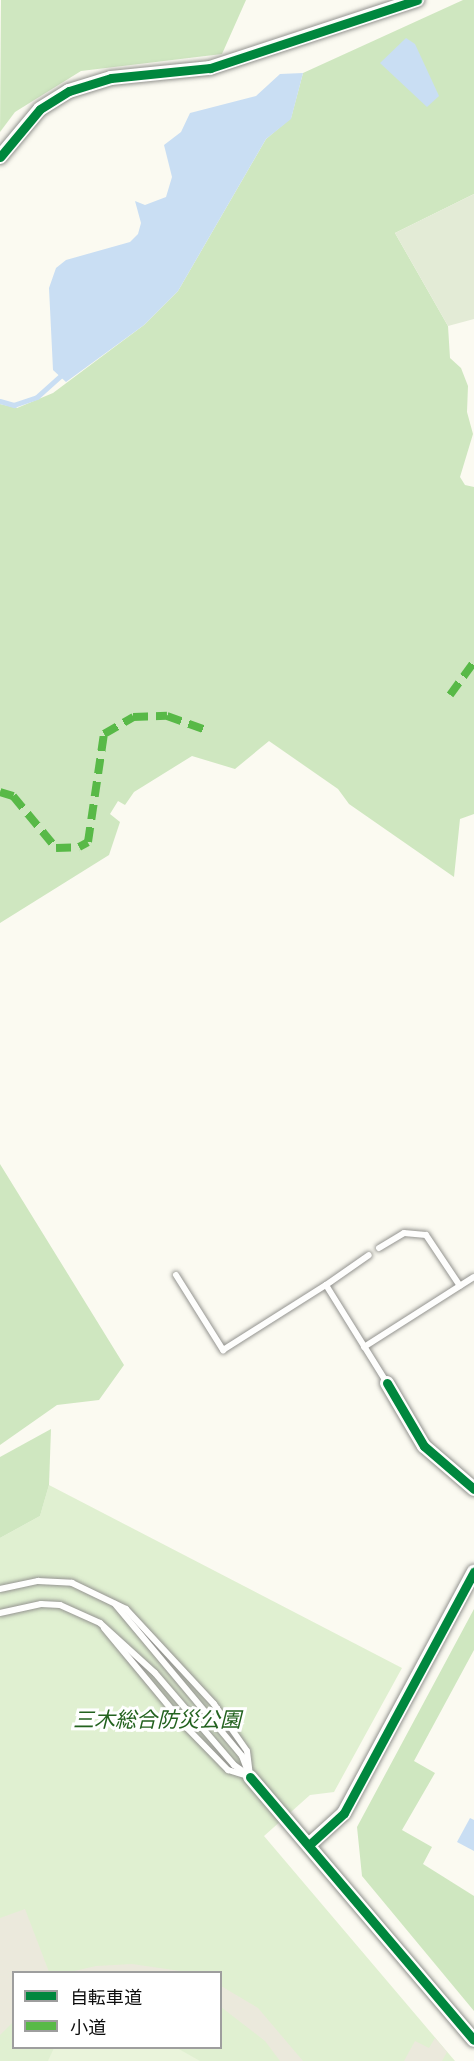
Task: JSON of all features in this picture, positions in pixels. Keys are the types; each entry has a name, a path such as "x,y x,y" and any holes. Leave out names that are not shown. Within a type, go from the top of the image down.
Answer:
{"street":[{"path":"0,157 40,109 69,91 111,78 210,68 417,0"},
{"path":"387,1383 424,1446 474,1489"},
{"path":"309,1845 344,1813 474,1572"},
{"path":"250,1777 474,2040"}],"lane":[{"path":"380,1248 404,1233 426,1235 460,1286"},
{"path":"176,1275 223,1350 369,1255"},
{"path":"364,1347 474,1276"},
{"path":"326,1285 387,1383"},
{"path":"0,1589 26,1582 60,1581 91,1589 126,1609 214,1704 247,1751 250,1777"},
{"path":"0,1613 49,1604 76,1609 100,1623 155,1673 234,1765 250,1777"},
{"path":"114,1604 242,1756 250,1777"},
{"path":"100,1623 187,1728 228,1770 250,1777"}],"green space":[{"path":"1,0 246,0 222,54 81,71 15,112 0,132"},
{"path":"463,0 474,0 474,194 395,233 448,326 450,358 461,368 468,386 467,412 473,434 460,477 465,485 474,487 474,814 460,819 454,877 349,804 338,789 269,741 235,769 192,756 134,792 125,805 118,801 110,814 120,822 109,855 0,923 0,404 17,408 53,393 144,325 178,291 266,139 291,118 303,73"},
{"path":"474,194 474,319 448,326 395,233"},
{"path":"0,1164 124,1365 99,1400 57,1405 0,1445"},
{"path":"51,1429 49,1485 40,1516 0,1538 0,1457"},
{"name":"三木総合防災公園","path":"49,1485 402,1668 334,1792 310,1795 264,1836 455,2061 0,2061 0,1538 40,1516"},
{"path":"474,1609 474,1650 414,1761 435,1773 402,1830 432,1847 423,1864 474,1896 474,2011 362,1876 357,1827"},
{"path":"54,2049 179,2049 200,2061 48,2061"}],"shaded area":[{"path":"25,1909 49,1971 12,1971 12,2023 0,2035 0,1918"},
{"path":"132,1964 180,1971 74,1971 96,1966"},
{"path":"222,1987 258,2008 303,2061 280,2061 265,2041 222,2008"},
{"path":"435,2038 447,2052 442,2061 404,2061 415,2041 429,2048"}],"water":[{"path":"406,38 415,44 439,96 427,107 380,63"},
{"path":"303,73 291,119 266,139 178,291 144,325 66,382 53,370 49,288 56,268 66,260 130,242 138,234 141,223 135,201 145,205 166,197 172,177 164,145 181,132 190,113 256,96 280,74"},
{"path":"470,1818 474,1820 474,1851 457,1842"}],"waterway":[{"path":"0,401 14,405 37,397 60,376"}],"marked path":[{"path":"450,695 474,662"},
{"path":"0,792 13,796 56,848 79,847 88,842 104,734 133,717 167,716 209,731"}],"cycle path":[{"path":"0,157 40,109 69,91 111,78 210,68 417,0"},
{"path":"387,1383 424,1446 474,1489"},
{"path":"309,1845 344,1813 474,1572"},
{"path":"250,1777 474,2040"}]}
